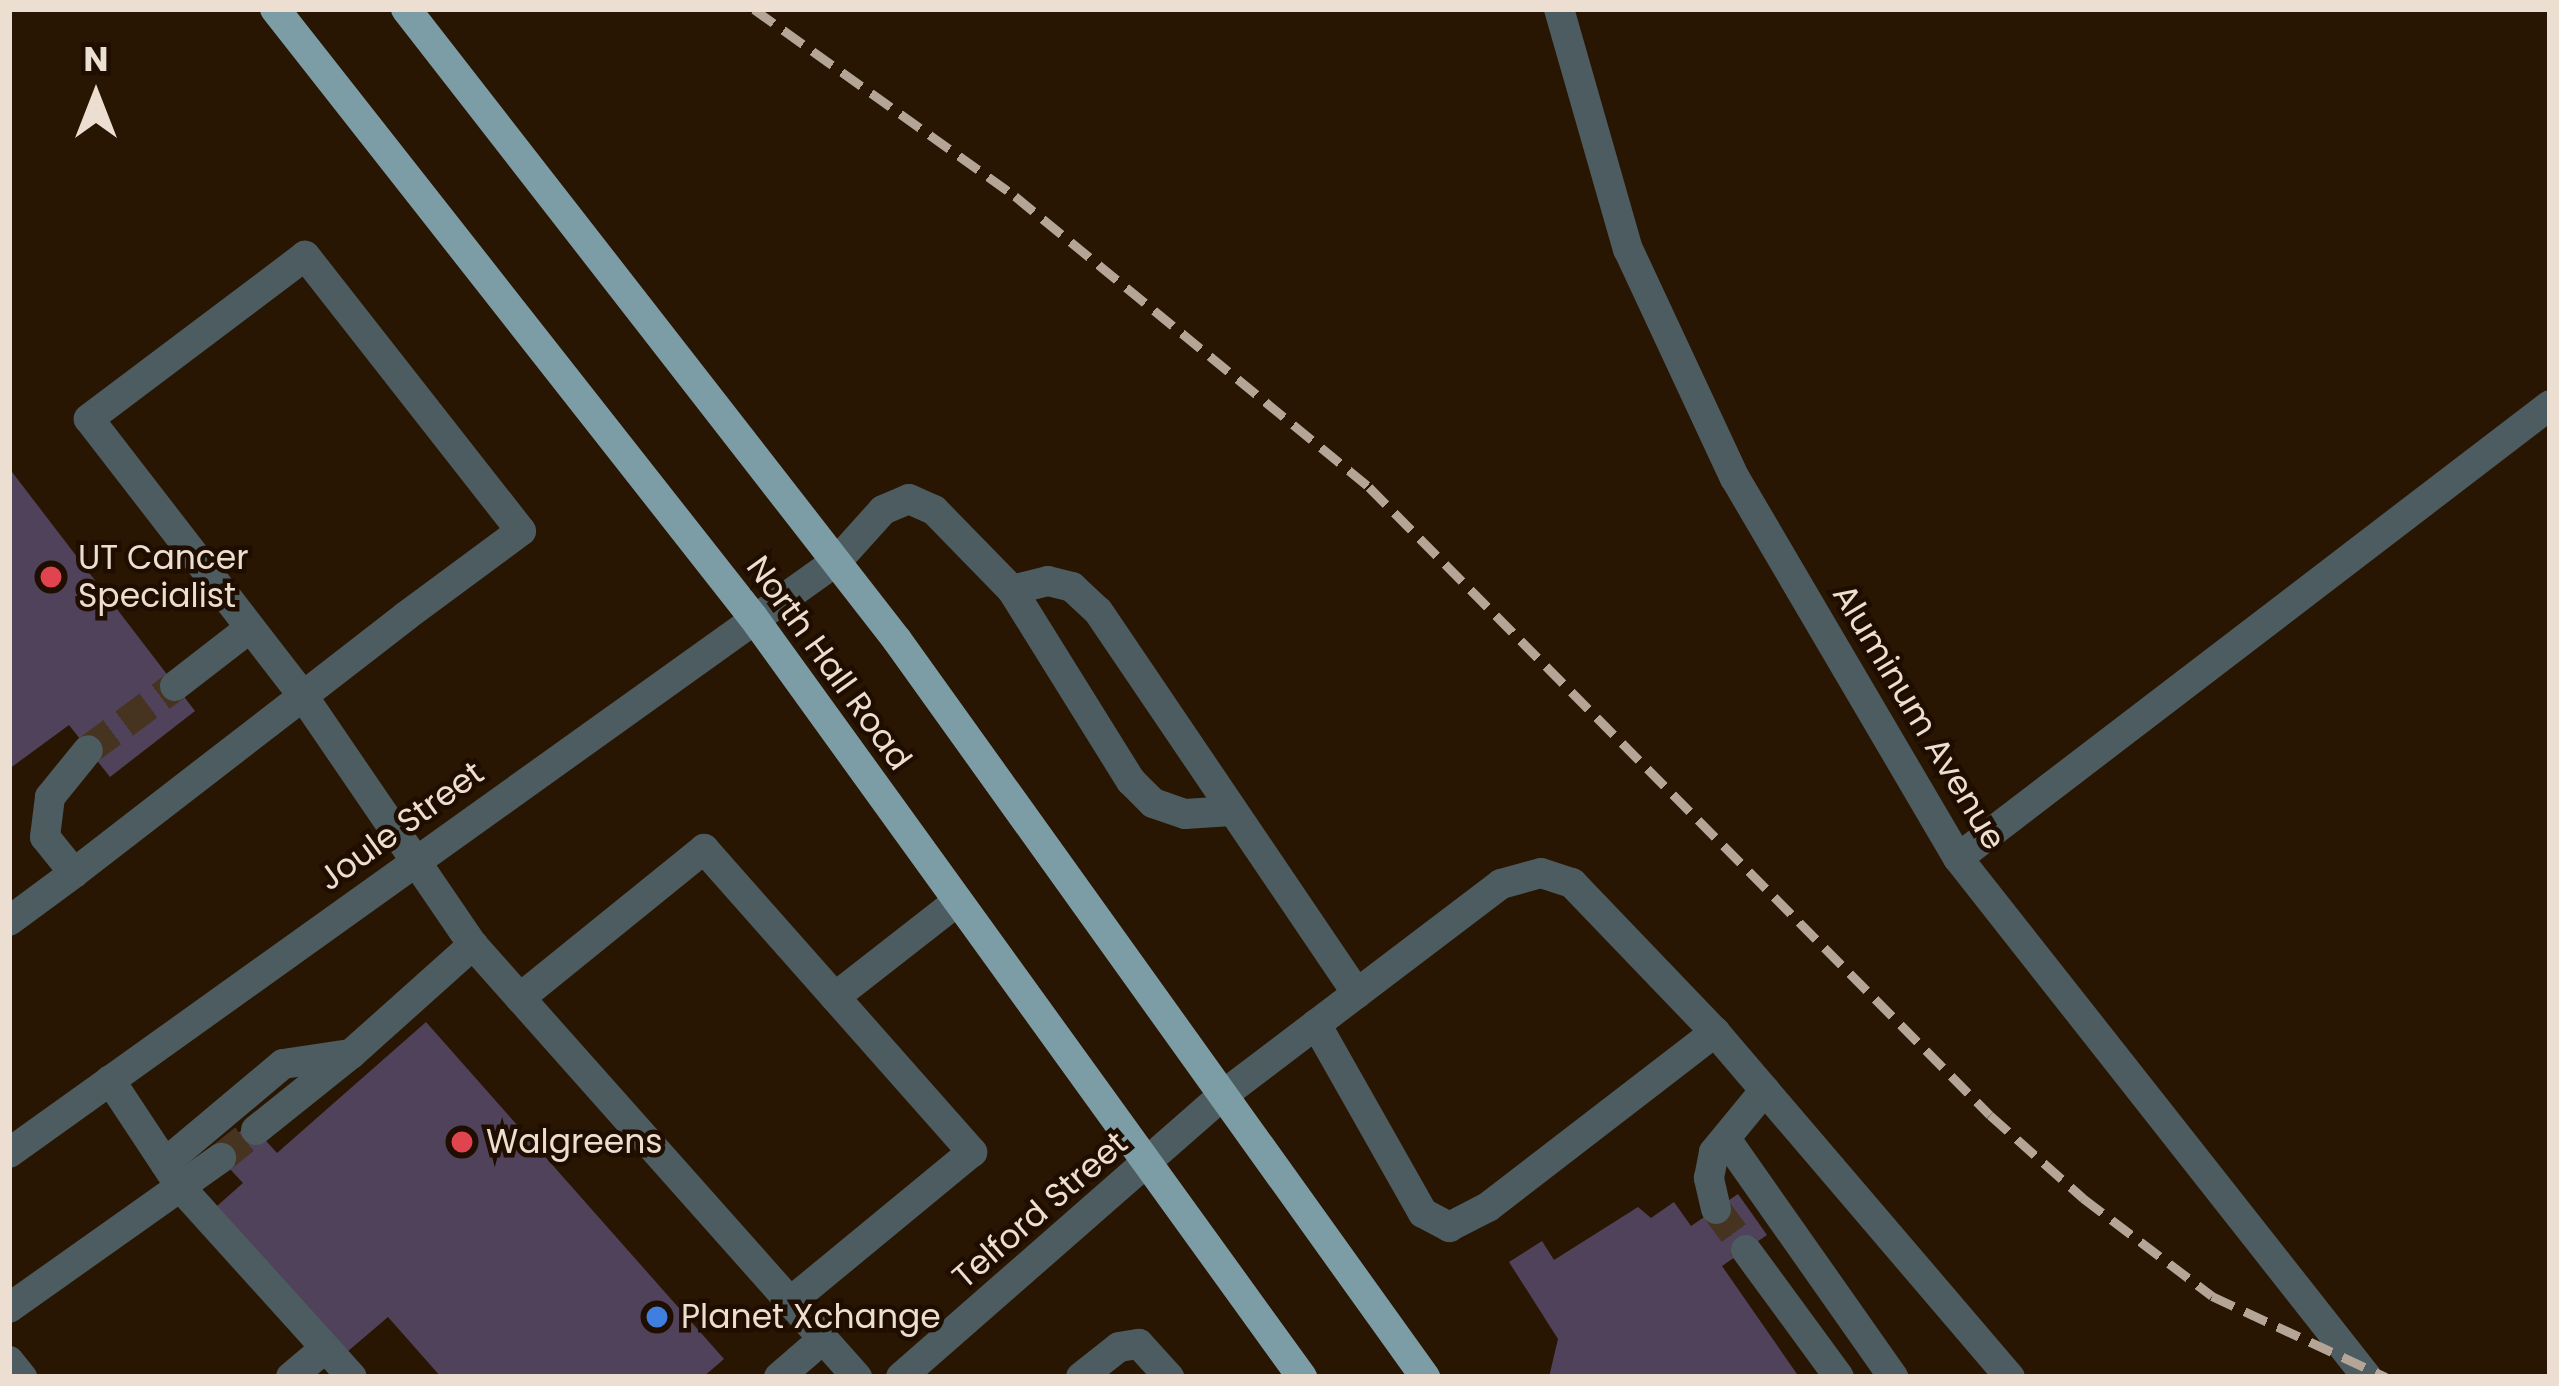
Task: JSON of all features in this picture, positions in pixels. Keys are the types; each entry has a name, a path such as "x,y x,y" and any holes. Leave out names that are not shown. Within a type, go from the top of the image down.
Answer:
{"main road":[{"name":"North Hall Road","path":"274,9 753,617 1302,1377"},
{"name":"North Hall Road","path":"406,9 838,560 1425,1377"}],"street":[{"name":"Aluminum Avenue","path":"1559,9 1628,249 1735,478 1958,857 2367,1377"},
{"path":"9,921 74,873 303,696 521,531 305,256 89,419 303,696 381,803 412,863 473,945 857,1377"},
{"path":"1958,857 2550,405"},
{"name":"Joule Street","path":"9,1153 838,560 883,510 909,500 934,510 1012,590"},
{"path":"1231,811 1186,814 1153,803 1131,782 1012,590 1048,581 1072,586 1098,611 1357,993"},
{"path":"175,686 250,628"},
{"path":"74,873 45,837 50,797 88,750"},
{"path":"520,998 704,850 973,1152 790,1302"},
{"name":"Telford Street","path":"901,1377 1223,1095 1501,884 1541,873 1572,883 1715,1032 2010,1377"},
{"path":"835,997 958,902"},
{"path":"256,1130 351,1054 473,945"},
{"path":"1316,1024 1423,1213 1449,1227 1488,1208 1715,1032"},
{"path":"9,1308 174,1176 283,1064 351,1054"},
{"path":"110,1080 174,1176 352,1377"},
{"path":"1716,1209 1709,1178 1726,1139 1766,1090"},
{"path":"1726,1139 1893,1377"},
{"path":"174,1176 221,1158"},
{"path":"1746,1250 1839,1377"},
{"path":"779,1377 823,1339"},
{"path":"1081,1377 1119,1347 1139,1344 1169,1377"},
{"path":"291,1377 325,1349"},
{"path":"9,1360 22,1377"}],"building":[{"name":"UT Cancer Specialist","path":"9,468 195,711 110,777 69,725 9,769"},
{"path":"426,1022 724,1359 703,1377 441,1377 388,1317 347,1352 217,1206 243,1183 215,1153 250,1123 277,1153"},
{"path":"1738,1194 1767,1235 1722,1266 1799,1377 1549,1377 1558,1339 1509,1262 1542,1241 1554,1260 1638,1207 1651,1218 1674,1202 1691,1226"}],"tunnel":[{"path":"88,750 175,686"},
{"path":"221,1158 256,1130"},
{"path":"1716,1209 1746,1250"}],"railway":[{"path":"754,9 1015,196 1369,487 1990,1115 2083,1198 2212,1296 2386,1377"}],"place":[{"name":"UT Cancer Specialist","path":"51,577"},
{"name":"Walgreens","path":"462,1142"},
{"name":"Planet Xchange","path":"657,1317"}]}
